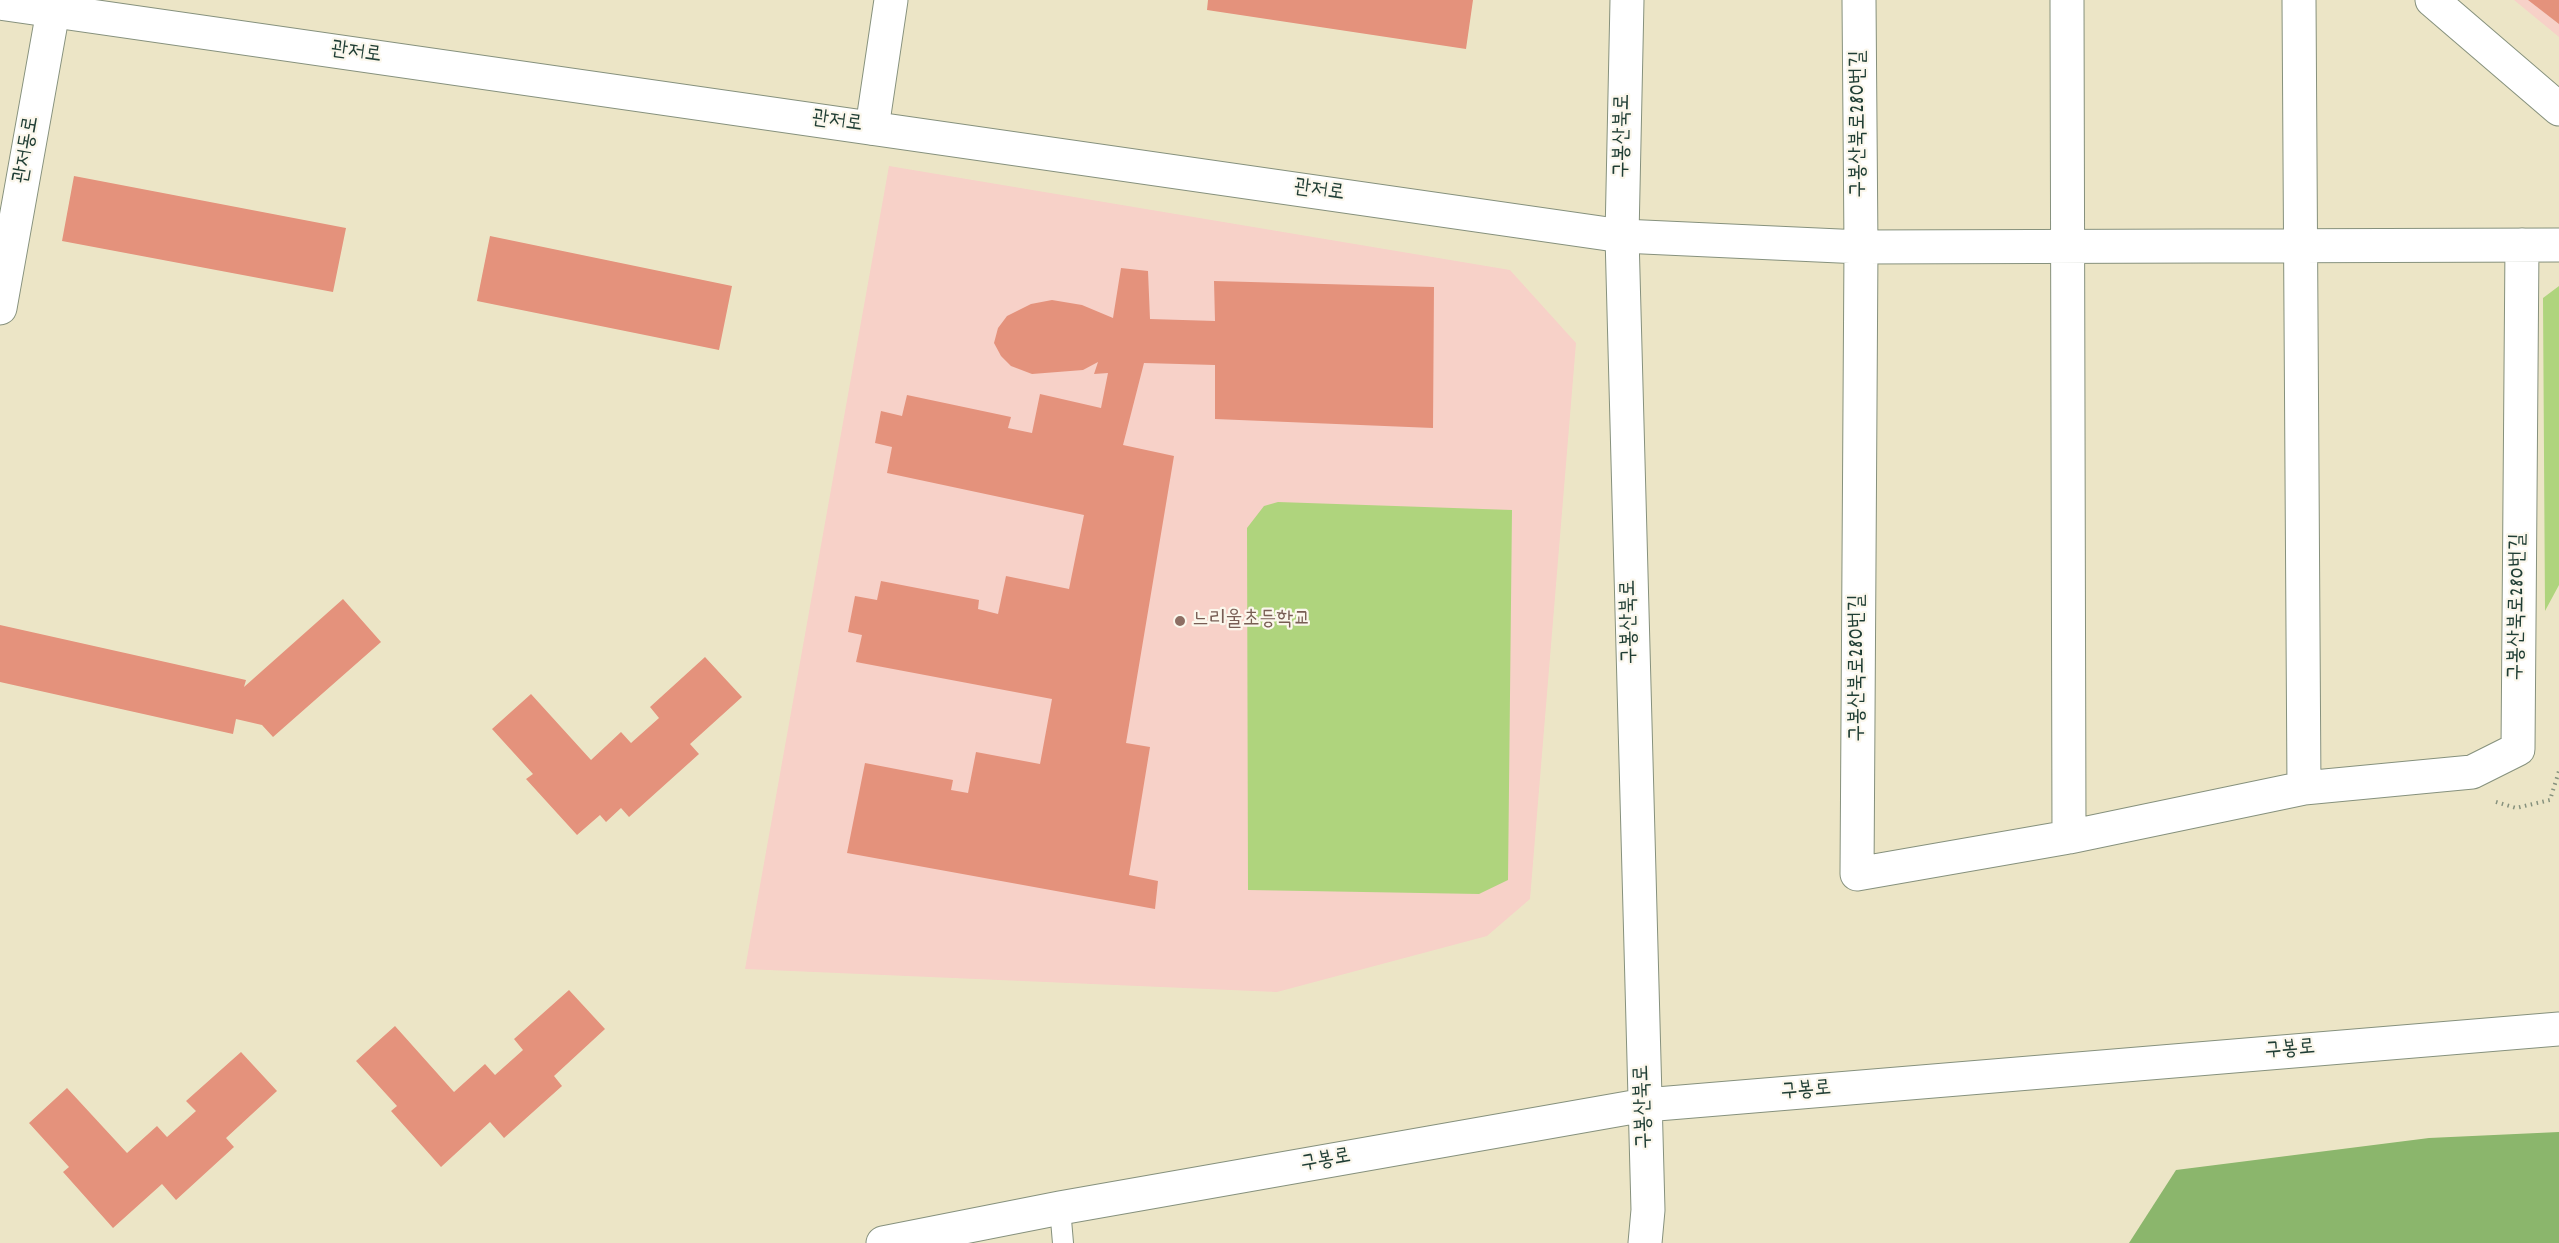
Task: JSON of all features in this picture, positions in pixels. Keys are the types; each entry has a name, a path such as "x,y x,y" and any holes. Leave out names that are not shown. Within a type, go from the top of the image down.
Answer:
{"street":[{"path":"872,128 891,0"},
{"name":"구봉산북로","path":"1627,0 1622,236 1648,1210 1645,1243"},
{"name":"구봉산북로280번길","path":"1859,0 1861,247 1857,873 2069,837 2304,788 2472,772 2518,749 2522,245"},
{"path":"2067,0 2069,837"},
{"path":"2299,0 2304,788"},
{"path":"2432,0 2559,109"},
{"name":"관저로","path":"0,3 54,5 872,128 1622,236"},
{"name":"관저동로","path":"1,296 54,5"},
{"path":"1622,236 1861,247 2559,245"},
{"name":"구봉로","path":"883,1243 1060,1208 1645,1105 2559,1029"}],"lane":[{"path":"1060,1208 1063,1243"}],"path":[{"path":"2472,772 2494,802 2516,808 2550,800 2559,771"}],"shaded area":[{"path":"2514,0 2559,0 2559,37"},
{"name":"느리울초등학교","path":"889,166 1510,270 1576,343 1530,899 1487,936 1277,992 745,969"}],"green space":[{"path":"2559,286 2559,585 2545,611 2543,298"},
{"path":"1278,502 1512,510 1508,880 1479,894 1248,890 1247,528 1264,506"},
{"path":"2559,1132 2559,1243 2129,1243 2176,1170 2429,1138"}],"building":[{"path":"1208,0 1473,0 1466,49 1207,10"},
{"path":"2528,0 2559,0 2559,24"},
{"path":"74,176 346,228 333,292 62,241"},
{"path":"490,236 732,286 719,350 477,301"},
{"path":"1121,268 1148,271 1150,319 1215,321 1214,281 1434,287 1433,428 1215,419 1215,365 1144,363 1123,445 1174,456 1126,743 1150,747 1129,875 1158,881 1155,909 847,853 865,763 953,780 951,790 968,793 976,752 1040,764 1052,699 856,662 862,635 848,632 855,596 877,600 881,581 979,600 978,609 998,614 1006,576 1069,589 1084,515 887,473 892,447 875,443 881,411 902,416 907,395 1011,417 1008,428 1032,433 1040,394 1101,408 1108,373 1094,374 1098,362 1083,370 1032,374 1011,366 1001,356 994,343 998,328 1007,316 1031,304 1052,300 1082,305 1113,318"},
{"path":"343,599 381,642 273,737 262,725 236,719 233,734 0,682 0,625 246,680 244,687"},
{"path":"705,657 742,697 690,744 699,754 629,817 621,808 606,822 600,815 577,835 526,779 533,774 492,729 531,694 591,760 621,732 631,743 659,718 650,707"},
{"path":"569,990 605,1029 554,1076 562,1086 504,1138 490,1122 441,1167 391,1111 397,1106 356,1061 395,1026 454,1092 485,1064 495,1075 523,1050 514,1039"},
{"path":"241,1052 277,1091 226,1138 234,1147 176,1200 162,1184 113,1228 63,1172 69,1167 29,1123 67,1088 127,1153 157,1126 167,1137 196,1111 186,1101"}],"place":[{"name":"느리울초등학교","path":"1180,621"}]}
